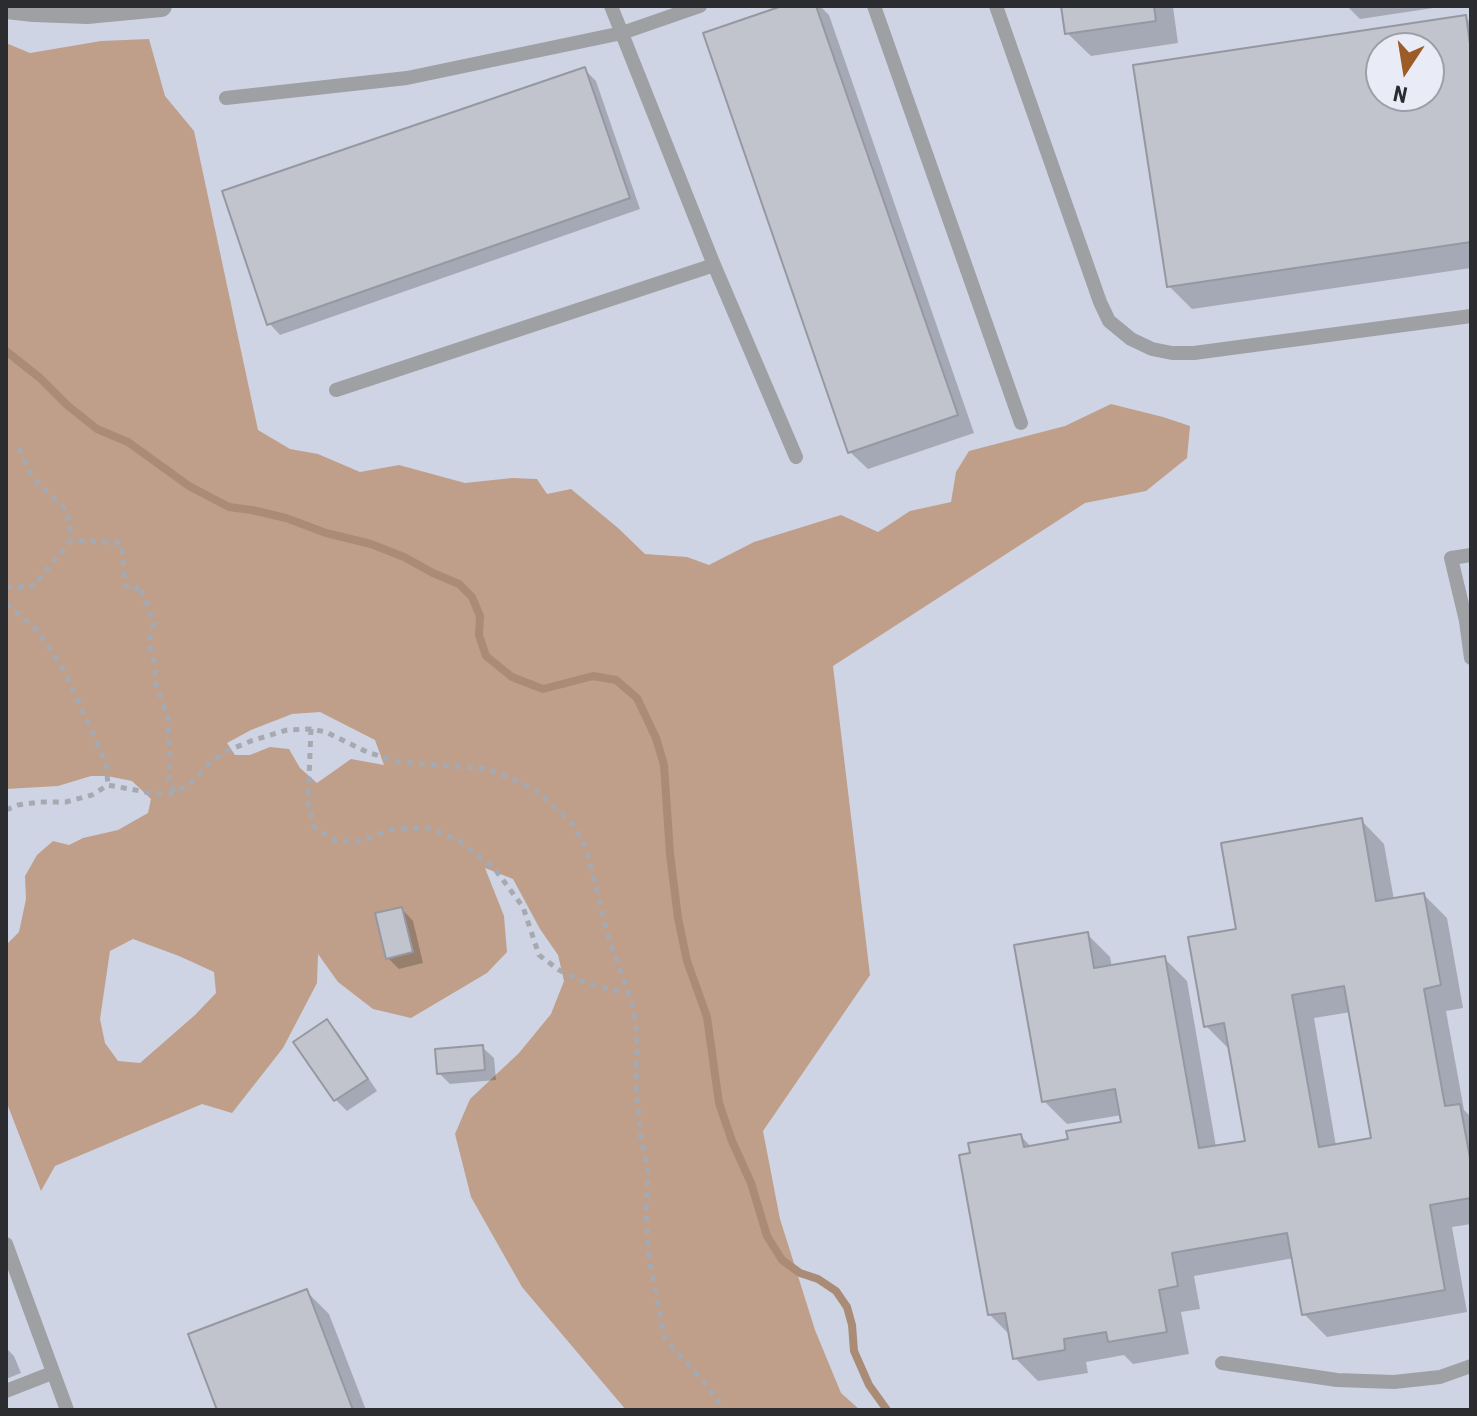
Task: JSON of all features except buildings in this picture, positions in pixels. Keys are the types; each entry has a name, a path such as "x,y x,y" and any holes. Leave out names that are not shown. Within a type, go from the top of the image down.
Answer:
{"street":[{"path":"6,8 87,13 161,6"}],"lane":[{"path":"611,6 714,265 796,457"},
{"path":"226,98 407,78 622,33 700,6"},
{"path":"874,6 1021,423"},
{"path":"996,6 1100,302 1109,321 1131,339 1152,349 1194,353 1471,316"},
{"path":"336,390 714,265"},
{"path":"1471,555 1451,558 1471,658"},
{"path":"6,1244 67,1410"},
{"path":"1222,1363 1337,1380 1394,1382 1440,1377 1471,1366"},
{"path":"6,1391 52,1373"}],"path":[{"path":"6,587 37,586 39,579 71,540 66,510 32,477 19,448"},
{"path":"71,540 121,543 126,586 134,591 139,585 154,623 149,643 155,681 168,719 169,778 175,793"},
{"path":"6,603 37,630 65,672 106,763 108,785"},
{"path":"311,729 308,802 314,827 335,841 360,841 393,829 428,828 458,840 494,868 523,907 539,955 559,970 588,984 628,993"},
{"path":"6,810 40,802 66,802 92,795 108,785 157,794 175,793 224,752 287,730 311,729 326,732 367,752 399,762 488,769 539,793 573,824 586,847 608,936 634,1008 636,1086 640,1133 648,1173 646,1211 649,1258 665,1339 706,1384 724,1410"}],"shaded area":[{"path":"6,6 1471,6 1471,1410 6,1410"},
{"path":"149,39 165,96 194,131 258,430 290,449 318,454 360,472 399,465 465,483 537,479 547,494 571,489 645,554 687,557 709,565 754,542 841,515 878,532 910,511 951,502 956,472 969,451 1065,426 1111,404 1190,426 1187,458 1146,491 1085,503 833,666 870,975 763,1131 780,1219 815,1330 841,1393 860,1410 626,1410 522,1287 471,1197 455,1134 470,1099 519,1053 551,1014 564,981 558,955 513,879 485,868 504,916 507,952 487,973 411,1018 373,1009 338,982 318,954 317,983 283,1048 232,1113 202,1104 55,1166 41,1191 6,1101 6,945 19,932 26,899 25,876 37,855 53,841 69,845 83,838 118,830 148,813 151,799 132,781 107,776 91,776 58,786 6,789 6,43 30,53 101,41","holes":["320,712 375,740 384,765 351,759 317,783 300,768 289,749 270,747 250,755 235,755 227,743 292,714","133,939 214,972 216,993 140,1063 118,1061 105,1043 100,1019 110,951"]}],"waterway":[{"path":"6,351 97,429 128,442 189,486 229,507 286,518 326,533 371,544 459,584 472,597 480,616 479,635 486,656 512,677 543,689 593,676 616,680 637,698 656,738 664,765 678,918 687,961 707,1017 719,1103 732,1141 751,1183 767,1236 782,1260 836,1291 847,1307 854,1351 869,1385 887,1410"}]}
